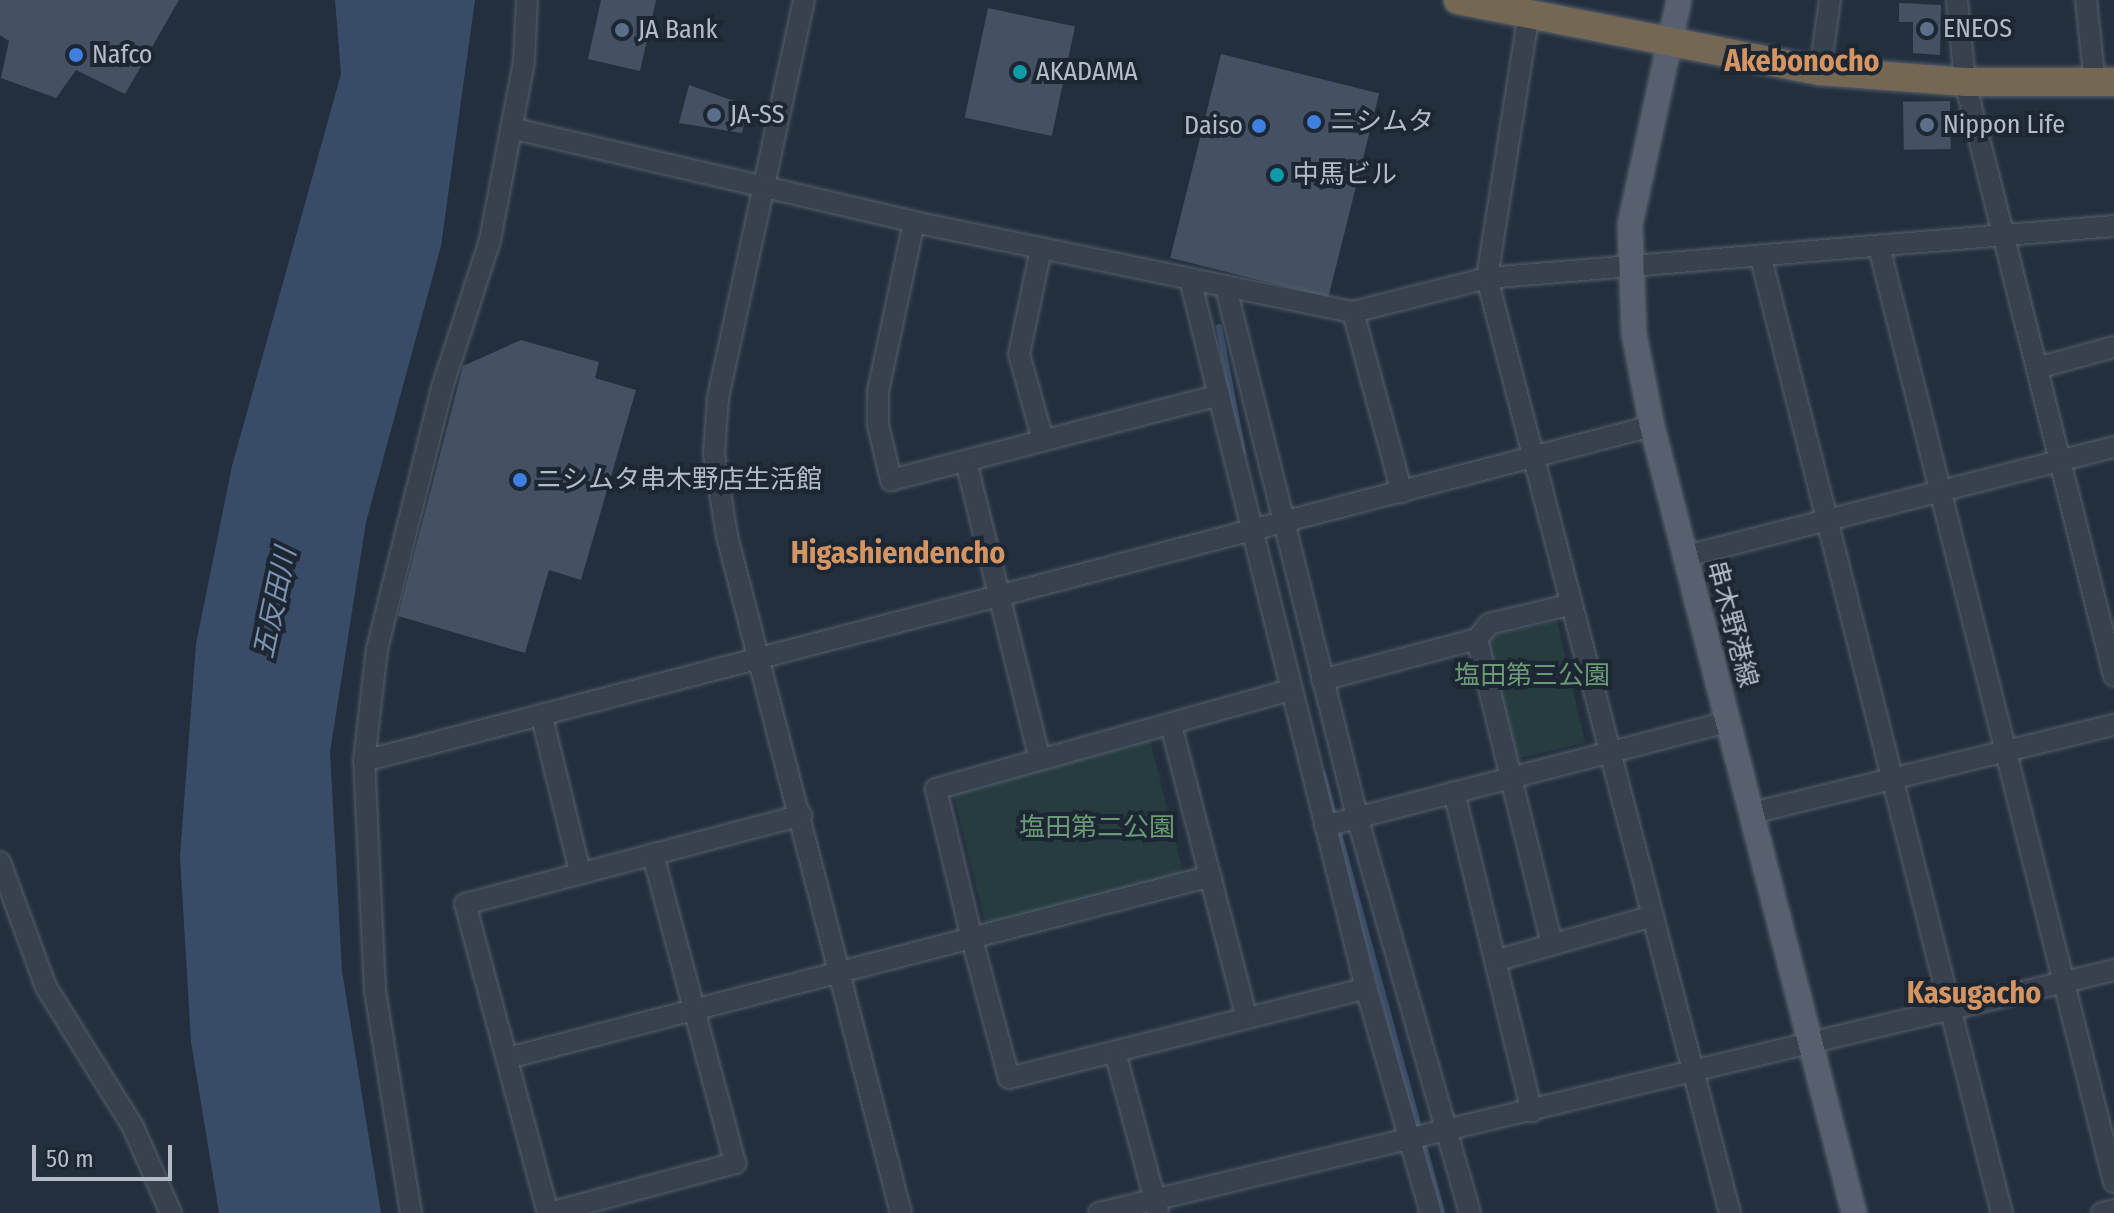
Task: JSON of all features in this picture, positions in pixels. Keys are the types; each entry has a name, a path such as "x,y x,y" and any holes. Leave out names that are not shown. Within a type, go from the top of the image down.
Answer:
{"highway":[{"path":"1468,1 1528,19 1820,71 1965,82 2104,83"}],"main road":[{"name":"串木野港線","path":"1679,0 1641,161 1627,271 1652,426 1854,1213"}],"street":[{"path":"411,1213 375,991 364,761 377,649 442,388 490,240 511,128 527,0"},
{"path":"804,0 718,399 714,454 727,536 842,973 901,1213"},
{"path":"1820,71 1830,0"},
{"path":"1957,0 1965,82 2114,676"},
{"path":"2086,0 2104,83"},
{"path":"1528,19 1487,278 1730,1213"},
{"path":"511,128 914,222 1353,312 1487,278 1627,271 2114,226"},
{"path":"914,222 878,391 878,425 891,480 1219,395"},
{"path":"1879,247 2060,981 2114,1182"},
{"path":"1041,249 1019,354 1043,440"},
{"path":"1761,258 2002,1213"},
{"path":"1190,279 1250,533 1366,988 1431,1213"},
{"path":"1226,288 1280,524 1358,820 1470,1213"},
{"path":"1353,312 1402,492"},
{"path":"2037,368 2114,347"},
{"path":"364,761 761,663 1652,426"},
{"path":"1686,556 2114,447"},
{"path":"966,461 1039,756"},
{"path":"1322,680 1477,639 1489,624 1572,604"},
{"path":"1477,639 1552,944"},
{"path":"1290,690 1171,725 1039,756 936,789 972,939 1009,1078 1246,1015 1366,988"},
{"path":"542,717 580,872"},
{"path":"1325,826 1358,820 1454,792 1728,722"},
{"path":"1171,725 1246,1015"},
{"path":"1752,813 2114,725"},
{"path":"1454,792 1532,1112"},
{"path":"653,854 735,1163 623,1204 548,1213 465,904 580,872 801,815"},
{"path":"0,862 46,987 133,1127 171,1213"},
{"path":"508,1058 1211,876"},
{"path":"1495,961 1653,916"},
{"path":"1099,1213 1157,1206 1448,1130 2114,970"},
{"path":"1115,1052 1157,1206"},
{"path":"2102,1213 2114,1210"}],"green space":[{"name":"塩田第三公園","path":"1557,621 1585,743 1511,760 1483,638"},
{"name":"塩田第二公園","path":"1150,740 1184,876 986,925 952,789"}],"water":[{"name":"五反田川","path":"335,0 475,0 441,246 366,522 330,752 342,971 381,1213 219,1213 191,1042 180,856 196,644 232,466 341,74"}],"building":[{"name":"Nafco","path":"0,0 179,0 125,94 76,70 56,98 1,78 9,41 0,35"},
{"name":"JA Bank","path":"601,0 656,0 640,71 588,59"},
{"path":"1899,3 1941,5 1940,55 1913,53 1913,22 1899,22"},
{"name":"AKADAMA","path":"988,8 1075,27 1052,136 965,118"},
{"name":"中馬ビル","path":"1221,54 1379,93 1328,297 1170,258"},
{"name":"JA-SS","path":"689,85 748,106 742,133 679,123"},
{"name":"Nippon Life","path":"1950,101 1951,149 1904,150 1903,102"},
{"name":"ニシムタ串木野店生活館","path":"521,340 599,362 595,378 636,390 581,580 549,570 525,653 398,616 463,366"}],"waterway":[{"path":"1219,327 1243,453"},
{"path":"1323,774 1442,1213"}],"place":[{"name":"ENEOS","path":"1927,29"},
{"name":"JA Bank","path":"622,30"},
{"name":"Nafco","path":"76,55"},
{"name":"AKADAMA","path":"1020,72"},
{"name":"JA-SS","path":"714,115"},
{"name":"ニシムタ","path":"1314,122"},
{"name":"Nippon Life","path":"1927,125"},
{"name":"Daiso","path":"1259,126"},
{"name":"中馬ビル","path":"1277,175"},
{"name":"ニシムタ串木野店生活館","path":"520,480"}],"district":[{"name":"Akebonocho","path":"1802,61"},
{"name":"Higashiendencho","path":"898,553"},
{"name":"Kasugacho","path":"1974,993"}]}
